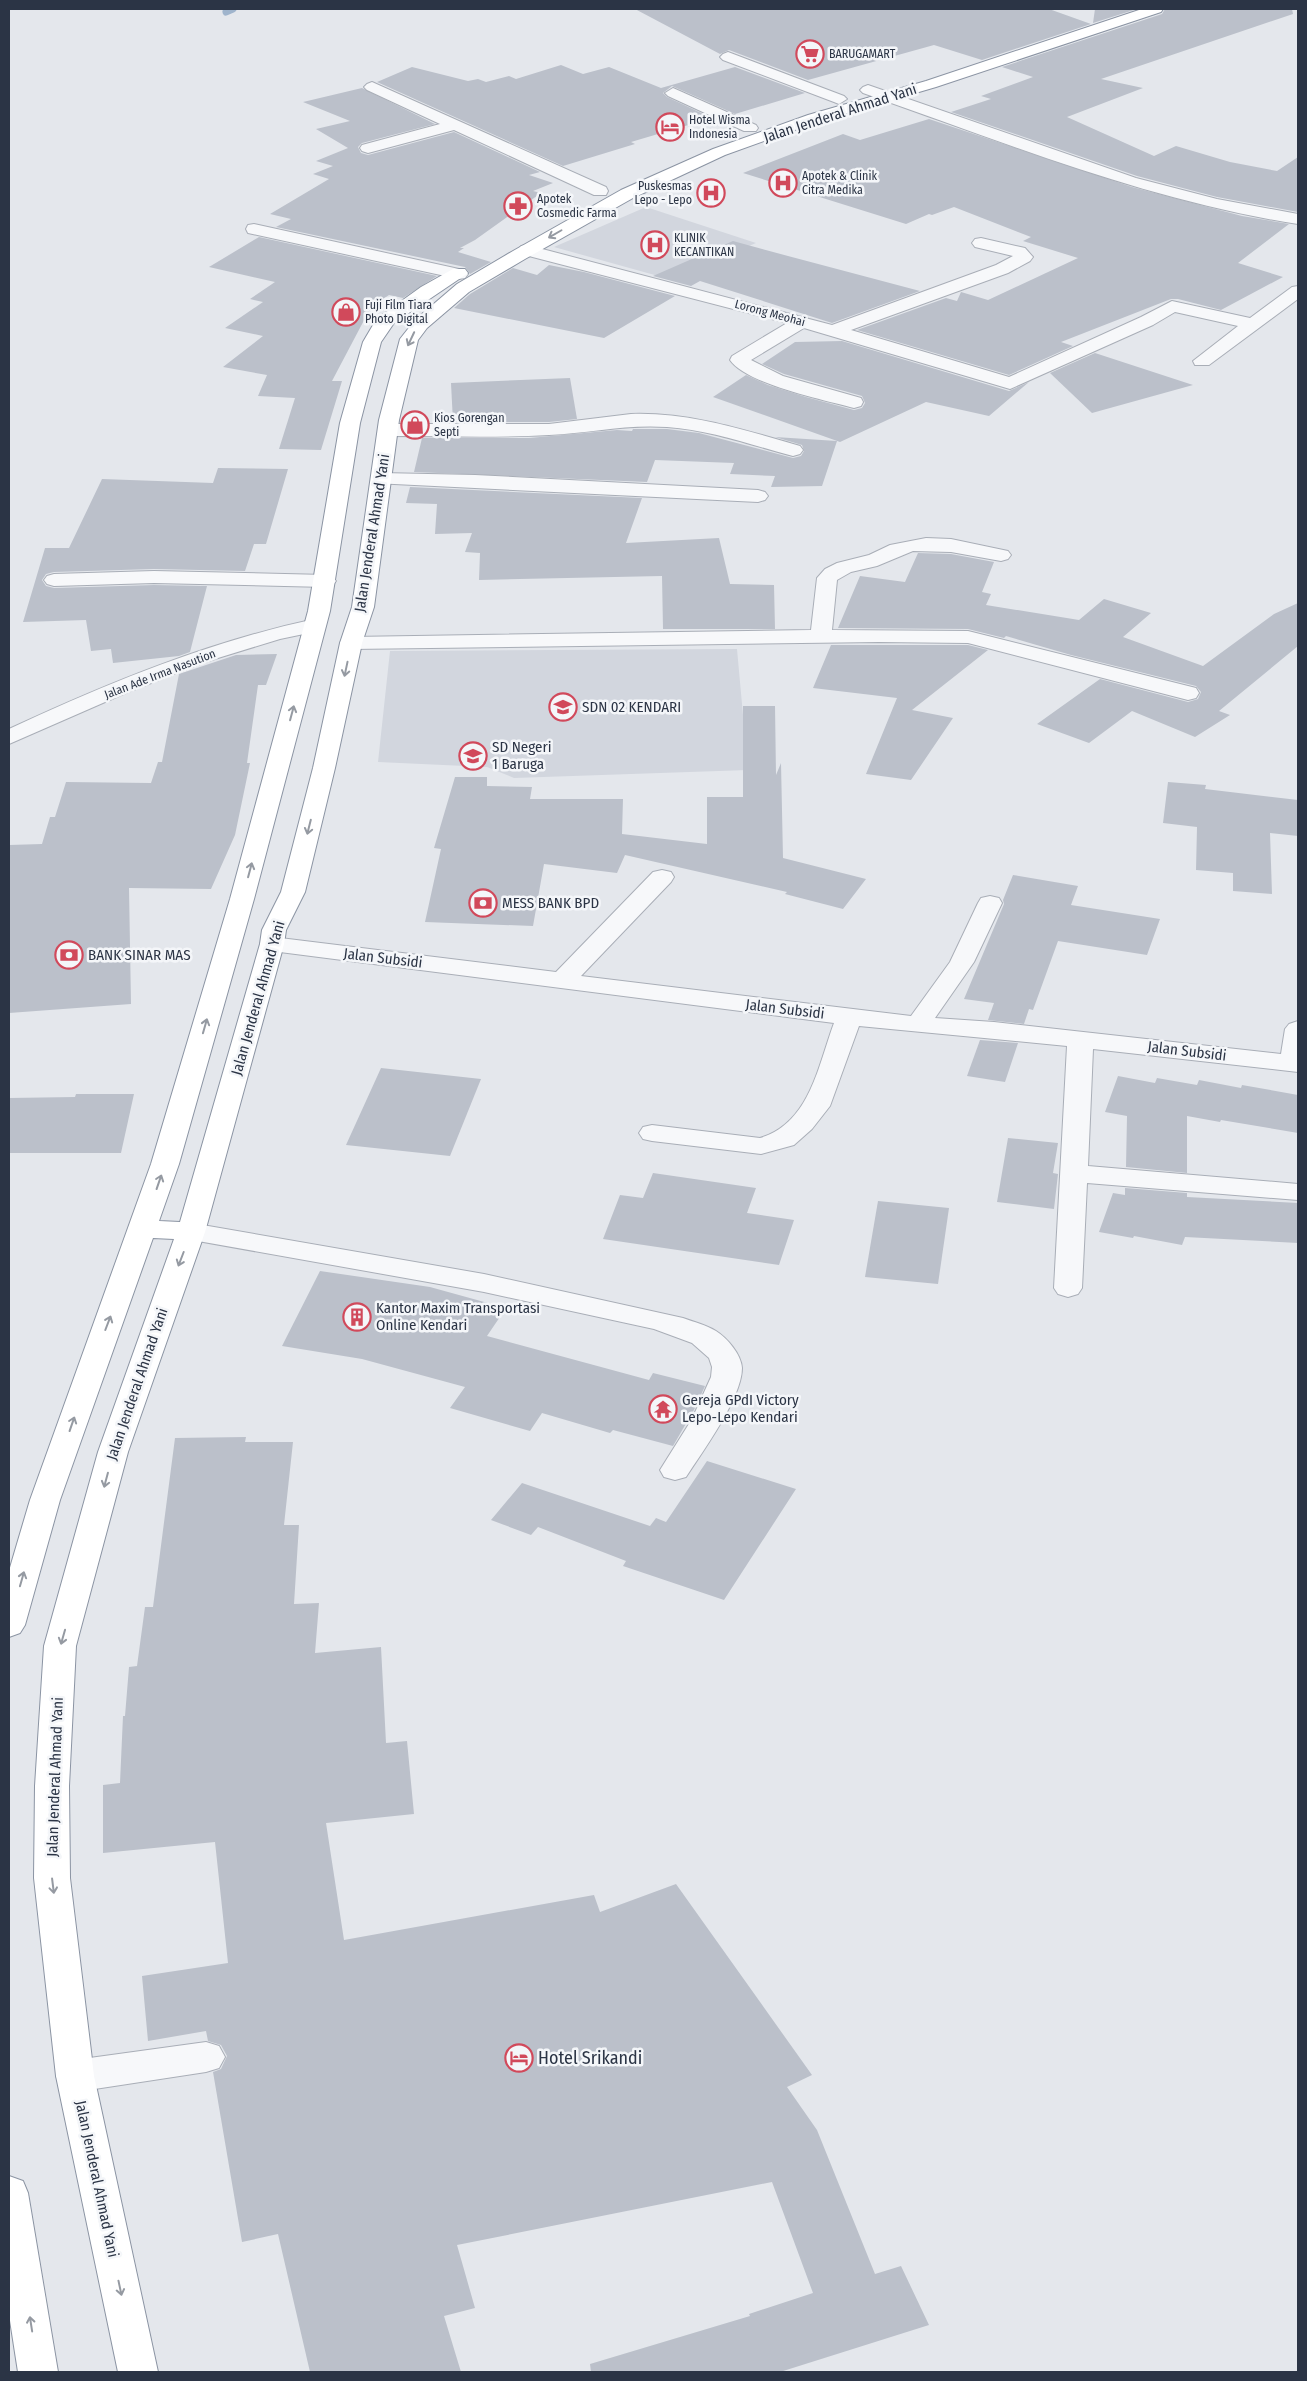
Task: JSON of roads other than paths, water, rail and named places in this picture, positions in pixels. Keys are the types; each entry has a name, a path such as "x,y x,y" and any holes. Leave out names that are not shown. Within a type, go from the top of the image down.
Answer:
{"highway":[{"name":"Jalan Jenderal Ahmad Yani","path":"9,1625 45,1500 92,1365 124,1282 169,1150 242,899 326,581 350,424 372,342 379,329 388,319 420,295 600,191 750,128 800,110 868,90 1114,9"},
{"name":"Jalan Jenderal Ahmad Yani","path":"138,2372 75,2076 52,1878 52,1786 60,1646 113,1452 191,1232 272,944 274,930 293,892 324,768 351,643 363,607 388,430 409,339 420,324 463,288 627,194 719,152 814,118 888,97 1156,9"},
{"path":"169,1150 180,1154 214,1151"},
{"path":"143,1228 191,1232"},
{"path":"9,2193 38,2372"}],"street":[{"path":"728,57 839,99"},
{"path":"372,87 600,191"},
{"path":"868,90 1130,182 1216,204 1298,219"},
{"path":"673,93 750,128"},
{"path":"368,148 455,125"},
{"path":"254,229 458,274"},
{"path":"834,330 1002,269 1024,257 1019,252 981,243"},
{"name":"Lorong Meohai","path":"527,250 803,321 1010,383 1146,321 1172,306 1254,324"},
{"path":"1202,361 1298,292"},
{"path":"803,321 739,360 744,366 767,376 854,402"},
{"path":"388,430 554,429 588,426 628,419 651,420 702,426 793,450"},
{"path":"381,479 449,478 758,496"},
{"path":"821,638 827,578 836,569 876,560 901,548 921,545 945,545 1000,555"},
{"path":"54,580 173,578 326,581"},
{"name":"Jalan Ade Irma Nasution","path":"9,737 166,670 277,632 315,625"},
{"path":"351,643 878,636 968,637 1188,693"},
{"path":"563,980 662,877"},
{"path":"918,1025 962,962 990,903"},
{"name":"Jalan Subsidi","path":"272,944 849,1017 918,1025 994,1030 1295,1063"},
{"path":"652,1133 761,1146 784,1139 803,1123 817,1106 849,1017"},
{"path":"1295,1063 1298,1029"},
{"path":"1068,1288 1080,1039"},
{"path":"1073,1173 1298,1192"},
{"path":"191,1232 457,1276 668,1325 703,1336 716,1347 728,1366 725,1385 675,1470"},
{"path":"75,2076 206,2057"}],"waterway":[{"path":"226,12 233,9"}],"place":[{"name":"BARUGAMART","path":"810,54"},
{"name":"Hotel Wisma Indonesia","path":"670,127"},
{"name":"Apotek & Clinik Citra Medika","path":"783,183"},
{"name":"Puskesmas Lepo - Lepo","path":"711,193"},
{"name":"Apotek Cosmedic Farma","path":"518,206"},
{"name":"KLINIK KECANTIKAN","path":"655,245"},
{"name":"Fuji Film Tiara Photo Digital","path":"346,312"},
{"name":"Kios Gorengan Septi","path":"415,425"},
{"name":"SDN 02 KENDARI","path":"563,707"},
{"name":"SD Negeri 1 Baruga","path":"473,756"},
{"name":"MESS BANK BPD","path":"483,903"},
{"name":"BANK SINAR MAS","path":"69,955"},
{"name":"Kantor Maxim Transportasi Online Kendari","path":"357,1317"},
{"name":"Gereja GPdI Victory Lepo-Lepo Kendari","path":"663,1409"},
{"name":"Hotel Srikandi","path":"519,2058"}]}
